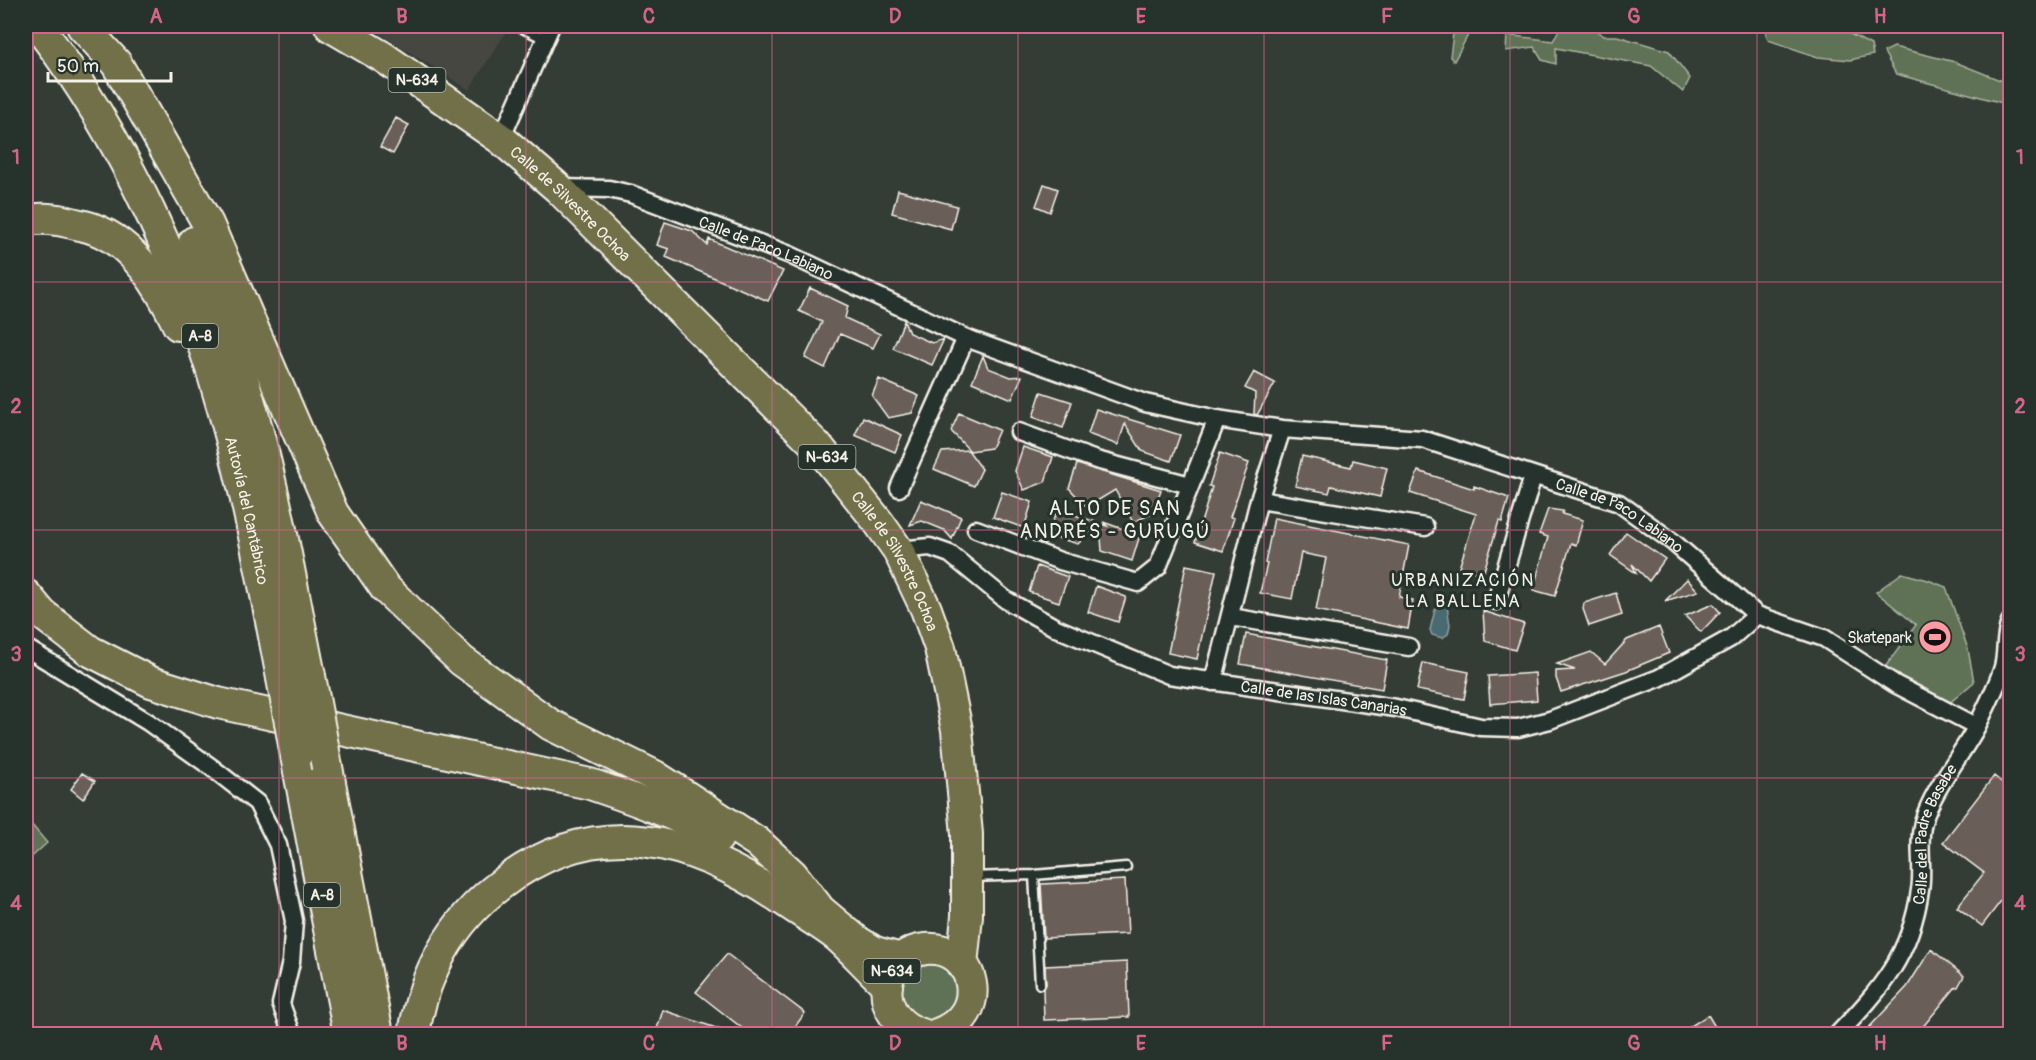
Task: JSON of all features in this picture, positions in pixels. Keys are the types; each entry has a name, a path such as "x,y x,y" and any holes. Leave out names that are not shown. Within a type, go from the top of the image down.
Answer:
{"highway":[{"name":"Autovía del Cantábrico","path":"38,26 115,143 158,229 194,318 225,416 256,542 296,677 327,767 378,1035"},
{"name":"Autovía del Cantábrico","path":"74,26 120,94 151,147 191,234 216,296 238,361 260,438 296,677 296,756 349,1035"},
{"path":"82,26 116,63 208,225 333,513 385,588 462,661 551,725 655,776 757,842 792,874 817,906"},
{"name":"N-634","path":"330,26 383,57 501,139"},
{"name":"Calle de Silvestre Ochoa","path":"501,139 558,188 821,450 898,550 926,609 940,648 948,683 957,730 964,791 968,877"},
{"path":"26,221 31,219 63,220 96,230 123,246 143,266 160,290 177,324 228,476 256,542"},
{"path":"26,595 42,614 90,651 151,682 218,703 590,784 689,821 723,840 758,865 837,936 886,985"},
{"path":"414,1035 422,996 435,963 448,939 471,911 491,891 514,874 539,861 578,846 604,841 646,841 675,846 702,855 763,885 837,936"},
{"path":"758,865 773,873 817,906 857,941 875,952 914,954"},
{"name":"N-634","path":"922,1035 910,1031 899,1023 891,1012 886,999 886,985 894,967 951,926 968,877"},
{"name":"N-634","path":"962,965 968,877"},
{"name":"N-634","path":"914,954 941,951 953,956 969,975 972,988 969,1023 960,1023 937,1035"}],"street":[{"path":"501,139 548,32"},
{"name":"Calle de Paco Labiano","path":"558,188 609,189 631,194 790,255 966,338 1145,403 1217,419 1282,429 1422,439 1619,503 1673,542 1757,615 1824,638 1894,684 1976,726"},
{"path":"899,488 966,338"},
{"path":"976,529 1060,561 1138,583 1158,567 1217,419"},
{"path":"1213,682 1259,500 1282,429"},
{"path":"1019,432 1096,460 1191,485"},
{"path":"1496,601 1533,476"},
{"path":"1259,500 1425,527"},
{"name":"Calle de las Islas Canarias","path":"898,550 930,547 950,554 1006,600 1056,628 1169,675 1396,708 1481,727 1518,728 1550,720 1659,678 1731,638 1757,615"},
{"path":"1231,617 1409,647"},
{"name":"Calle del Padre Basabe","path":"1838,1035 1891,973 1906,943 1921,888 1920,844 1923,822 1976,726 2003,667 2010,622"},
{"path":"26,648 148,722 212,767 256,803 278,844 294,921 291,962 281,1004 291,1035"}],"lane":[{"path":"518,26 548,32"},
{"path":"968,877 1034,875 1126,867"},
{"path":"1034,875 1040,984"}],"shaded area":[{"path":"368,26 510,26 469,90"}],"green space":[{"path":"1454,26 1473,26 1454,61 1450,57"},
{"path":"1561,26 1589,26 1604,36 1617,36 1669,51 1690,78 1683,92 1651,66 1556,48 1556,64 1542,60 1534,47 1506,51 1507,35 1553,41"},
{"path":"1764,26 1839,28 1871,45 1873,55 1850,60 1818,57 1768,40"},
{"path":"1894,47 1955,62 2010,84 2010,105 1896,74 1884,52"},
{"name":"Skatepark","path":"1902,573 1946,587 1968,649 1974,682 1947,705 1905,682 1885,667 1916,625 1876,592"},
{"path":"26,818 47,843 26,862"},
{"path":"939,963 949,969 959,989 952,1011 930,1021 920,1020 906,1008 902,999 902,980 915,966"}],"water":[{"path":"1440,605 1447,606 1450,625 1448,634 1442,638 1432,635 1430,630 1435,610"}],"building":[{"path":"396,118 409,125 393,154 380,147"},
{"path":"1044,184 1058,189 1050,212 1036,206"},
{"path":"898,190 957,206 951,229 892,213"},
{"path":"665,222 692,231 707,245 709,239 783,271 768,301 666,257 669,249 657,245"},
{"path":"810,288 848,306 845,318 880,334 873,348 840,334 825,368 805,358 822,322 799,311"},
{"path":"904,321 909,333 932,343 944,339 932,365 893,348"},
{"path":"983,356 988,368 1011,377 1022,376 1012,399 972,382"},
{"path":"1254,372 1275,383 1257,415 1254,414 1255,393 1245,388"},
{"path":"879,379 919,396 912,413 888,418 872,396"},
{"path":"1041,392 1072,402 1063,428 1033,417"},
{"path":"1096,409 1180,435 1171,461 1142,451 1125,424 1118,445 1088,434"},
{"path":"959,413 999,430 991,448 970,451 951,431"},
{"path":"863,417 902,435 895,452 855,435"},
{"path":"1023,447 1053,457 1045,482 1024,490 1015,471"},
{"path":"968,450 982,469 974,486 934,469 942,452"},
{"path":"1220,453 1249,463 1230,517 1234,518 1223,551 1195,542"},
{"path":"1302,456 1351,467 1353,460 1387,468 1380,497 1331,486 1329,493 1295,486"},
{"path":"1077,464 1161,490 1152,514 1133,522 1115,490 1087,507 1069,488"},
{"path":"1418,471 1509,498 1502,522 1499,521 1483,574 1459,568 1476,514 1410,493"},
{"path":"1002,492 1032,502 1024,528 993,517"},
{"path":"921,500 961,517 952,539 944,530 922,521 910,525"},
{"path":"1057,509 1099,523 1078,544 1054,537 1049,533"},
{"path":"1548,509 1563,511 1562,514 1583,520 1576,545 1571,543 1555,596 1533,590 1548,537 1539,534"},
{"path":"1274,518 1409,545 1399,597 1413,600 1408,629 1316,610 1326,558 1301,553 1292,599 1260,593"},
{"path":"1103,522 1140,535 1132,561 1102,551 1100,524 1107,526"},
{"path":"1626,532 1665,559 1649,581 1632,564 1636,573 1610,555"},
{"path":"1186,565 1216,571 1197,659 1168,653"},
{"path":"1037,566 1068,577 1059,602 1029,592"},
{"path":"1687,579 1698,591 1665,601"},
{"path":"1096,586 1126,597 1118,622 1088,612"},
{"path":"1616,593 1622,615 1589,626 1583,609 1584,603"},
{"path":"1713,604 1720,612 1701,632 1685,616"},
{"path":"1483,611 1524,624 1515,650 1485,641"},
{"path":"1659,627 1669,653 1626,671 1561,692 1556,671 1575,670 1557,664 1591,652 1605,664 1627,640"},
{"path":"1246,634 1387,660 1382,689 1240,664"},
{"path":"1423,663 1469,672 1464,699 1417,690"},
{"path":"1535,673 1537,700 1490,704 1488,676"},
{"path":"82,773 95,781 83,799 71,789"},
{"path":"1994,776 2010,789 2010,889 1982,926 1957,907 1984,873 1943,842"},
{"path":"1125,880 1128,934 1044,938 1041,884"},
{"path":"1931,949 1964,976 1958,987 1916,1035 1862,1035 1907,987"},
{"path":"727,954 805,1013 789,1035 751,1035 696,992"},
{"path":"1127,962 1129,1017 1044,1020 1045,966"},
{"path":"663,1010 728,1032 728,1035 655,1035"},
{"path":"1708,1015 1720,1035 1677,1035"}],"place":[{"name":"Skatepark","path":"1935,637"}],"district":[{"name":"ALTO DE SAN ANDRÉS - GURUGÚ","path":"1115,520"},
{"name":"URBANIZACIÓN LA BALLENA","path":"1463,590"}]}
